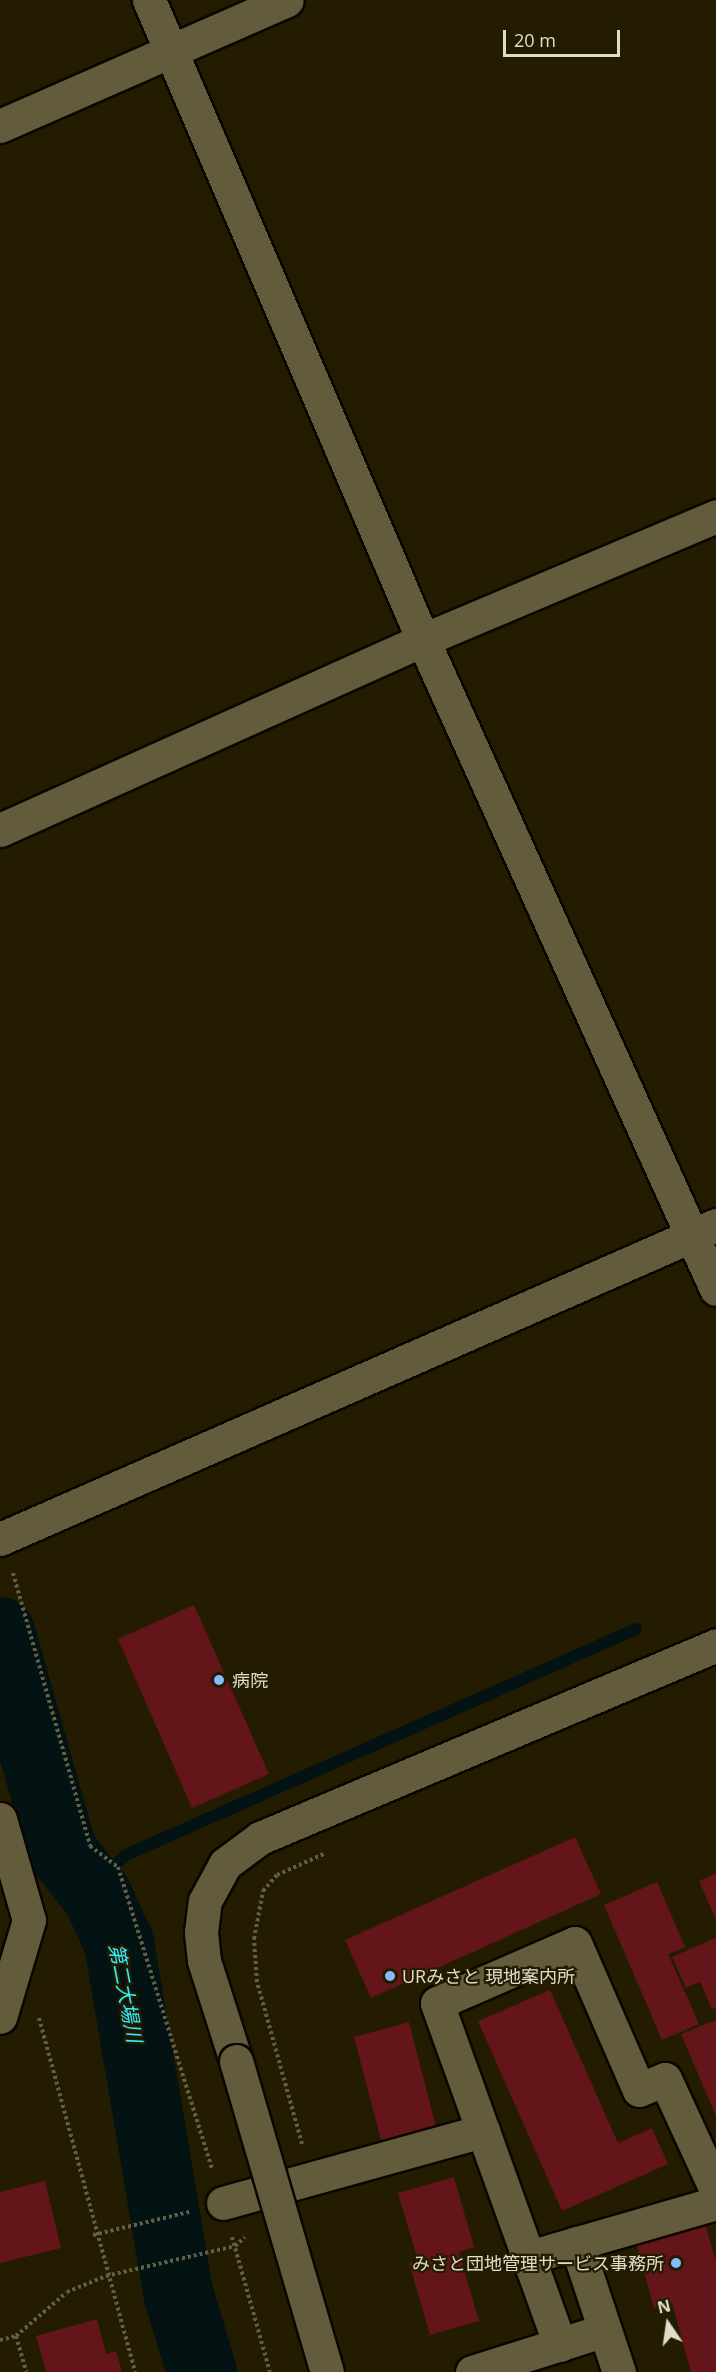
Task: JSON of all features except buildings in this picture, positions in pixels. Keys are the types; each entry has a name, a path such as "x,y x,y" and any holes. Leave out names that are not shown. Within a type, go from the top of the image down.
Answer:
{"street":[{"path":"149,0 423,640 704,1230 716,1289"},
{"path":"0,126 287,0"},
{"path":"0,830 423,640 716,516"},
{"path":"2,1538 704,1230"},
{"path":"327,2372 236,2061 204,1961 201,1932 205,1901 225,1864 260,1838 716,1645"},
{"path":"0,1819 29,1920 8,1977 0,2017"},
{"path":"560,2344 437,2002 575,1943 639,2090 665,2079 716,2190"},
{"path":"223,2203 483,2131"},
{"path":"529,2257 716,2203"},
{"path":"576,2243 619,2372"},
{"path":"472,2372 605,2330"}],"path":[{"path":"2,1538 90,1846 118,1867 223,2203 270,2372"},
{"path":"312,2178 257,1982 254,1938 262,1891 277,1875 332,1851"},
{"path":"36,2010 93,2235 135,2372"},
{"path":"93,2235 223,2203"},
{"path":"0,2340 16,2336 67,2292 106,2276 235,2246 252,2231"},
{"path":"16,2336 26,2372"}],"waterway":[{"path":"91,1888 126,1855 636,1629"},
{"name":"第二大場川","path":"0,1632 62,1851 98,1897 119,1943 179,2296 202,2372"}],"place":[{"name":"病院","path":"219,1680"},
{"name":"URみさと 現地案内所","path":"390,1976"},
{"name":"みさと団地管理サービス事務所","path":"676,2263"}]}
